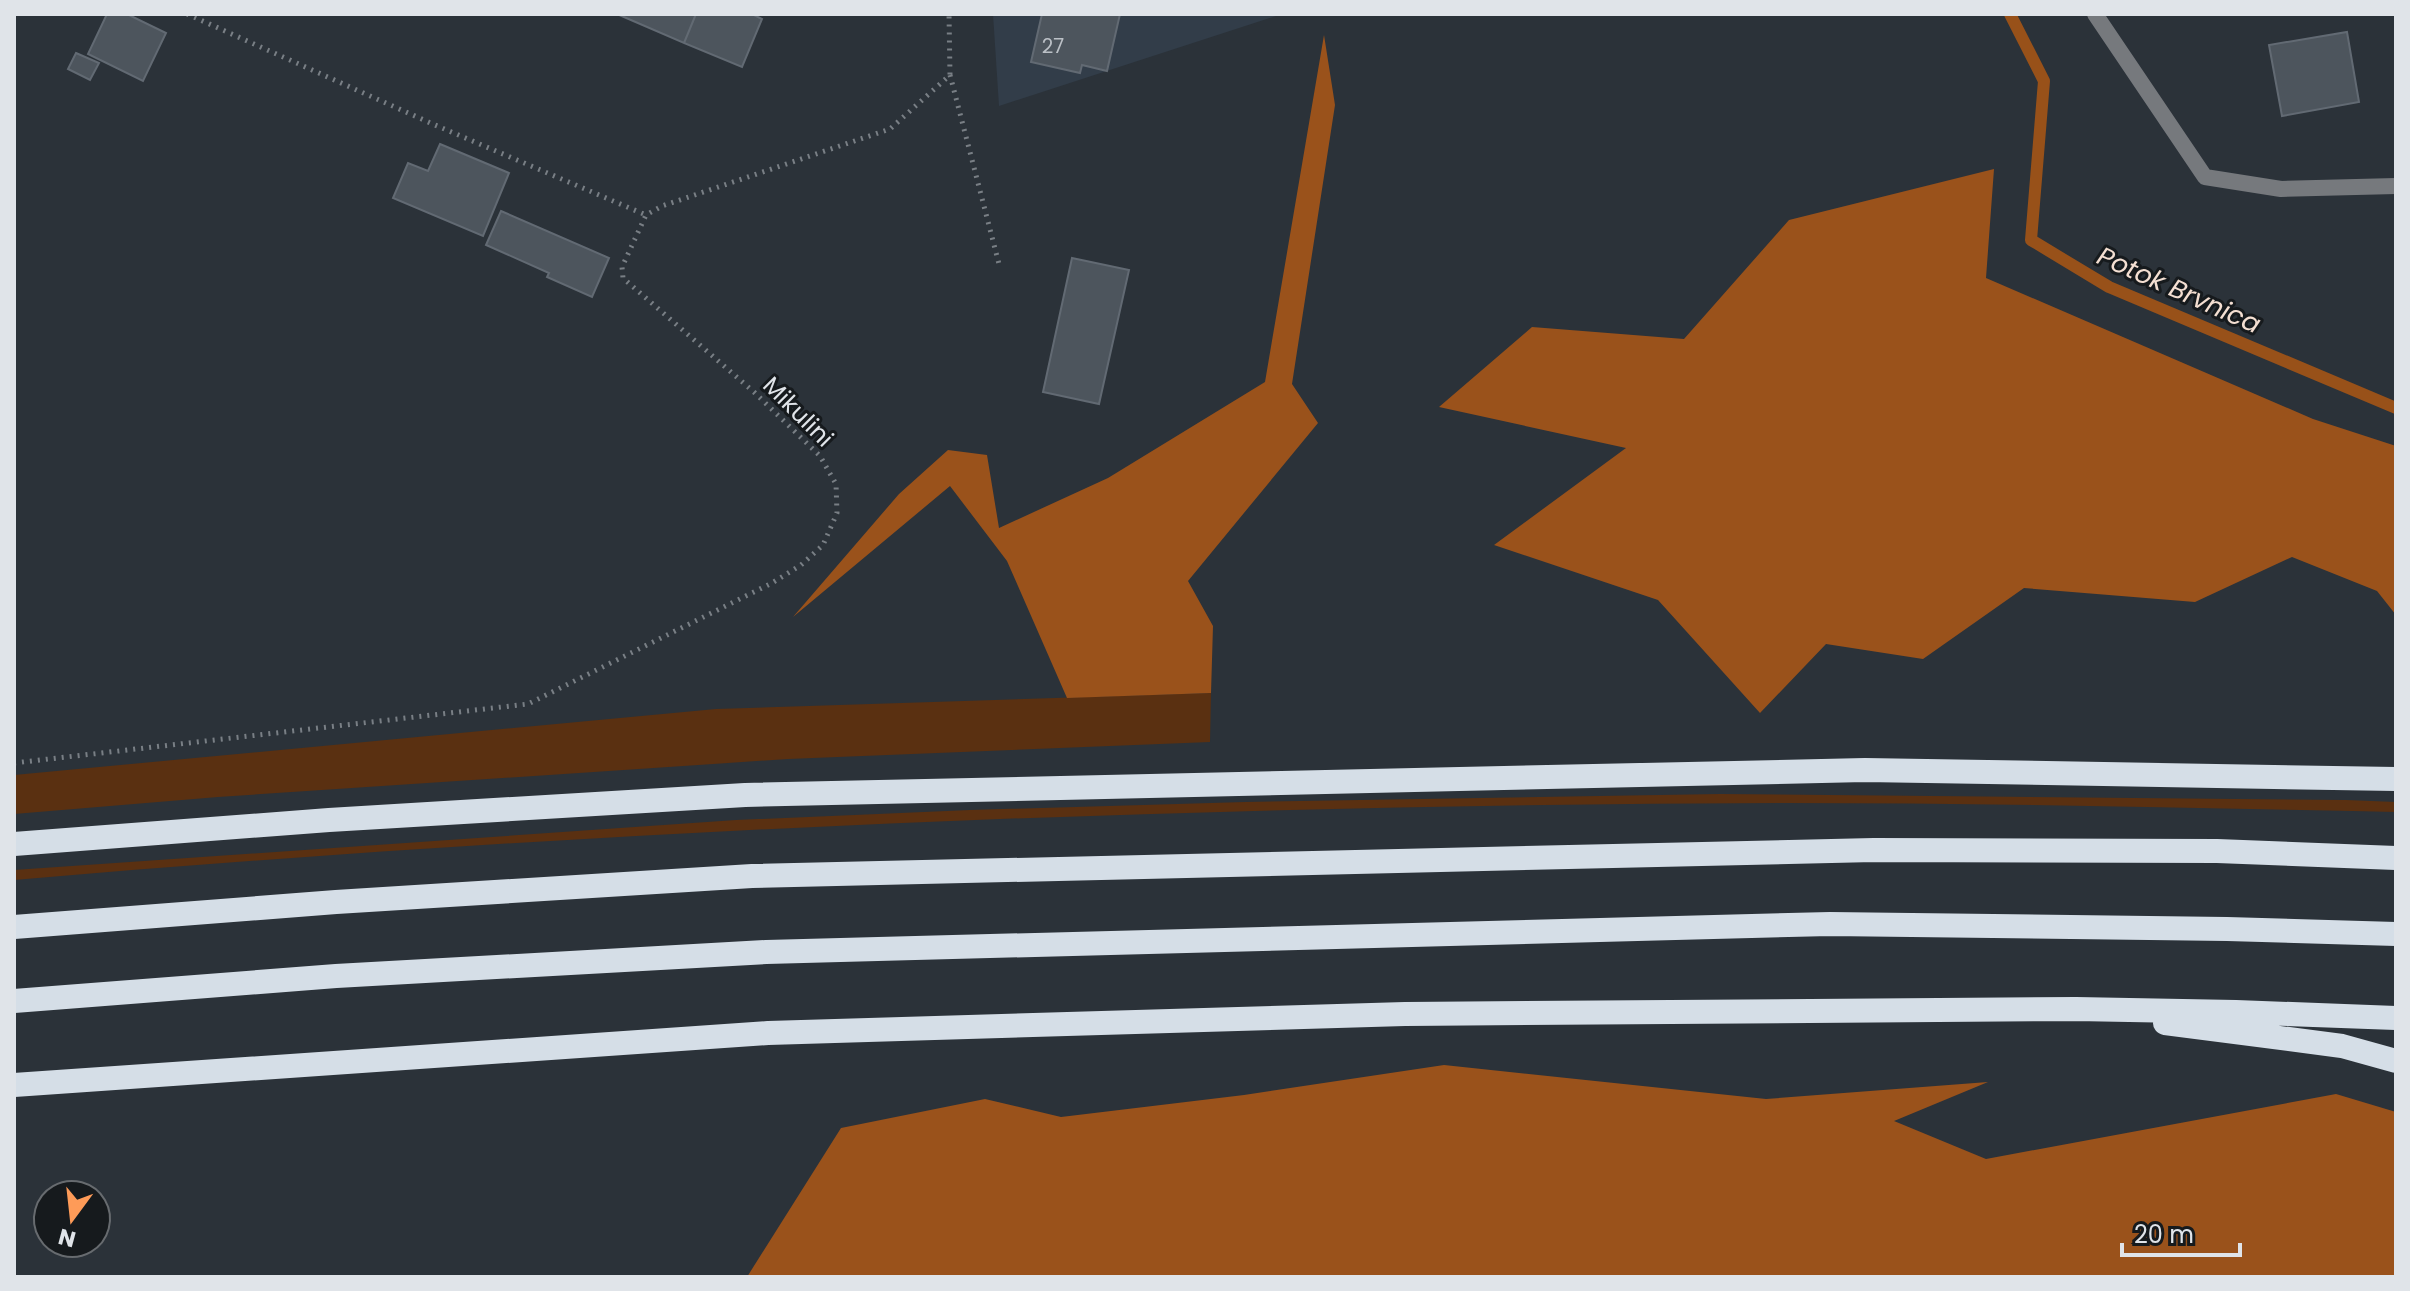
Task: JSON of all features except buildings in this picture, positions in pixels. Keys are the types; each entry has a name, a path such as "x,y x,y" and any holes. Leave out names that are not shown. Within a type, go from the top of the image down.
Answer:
{"highway":[{"path":"14,844 329,820 745,795 1865,770 2396,779"},
{"path":"14,927 336,902 752,876 1874,850 2217,851 2396,858"},
{"path":"14,1001 336,976 766,952 1830,924 2396,934"},
{"path":"2076,1009 2223,1032 2342,1046 2396,1061"},
{"path":"14,1085 768,1033 1405,1014 2076,1009 2396,1018"}],"street":[{"path":"2095,14 2205,177 2281,189 2396,186"}],"path":[{"path":"187,14 646,215 662,206 890,129 950,75"},
{"path":"949,14 950,75 999,264"},
{"name":"Mikulini","path":"14,763 528,704 772,583 823,545 837,513 836,484 820,456 755,393 623,278 622,267 646,215"}],"shaded area":[{"path":"993,14 1282,14 999,106"},
{"path":"1324,35 1335,105 1292,384 1318,423 1188,581 1213,626 1211,693 1067,698 1007,561 950,486 793,617 899,494 948,450 987,455 999,528 1108,478 1265,382"},
{"path":"1994,169 1986,278 2313,419 2396,446 2396,615 2377,591 2292,557 2195,602 2024,588 1923,659 1826,644 1760,713 1658,600 1494,545 1626,448 1439,407 1532,327 1684,339 1789,220"},
{"path":"1211,693 1210,742 788,759 218,797 14,814 14,775 716,709"},
{"path":"1720,794 2346,800 2396,802 2396,812 1785,803 1120,815 677,834 235,862 14,880 14,870 736,820 1245,802"},
{"path":"1444,1065 1766,1099 1988,1082 1894,1121 1986,1159 2336,1094 2396,1112 2396,1277 747,1277 841,1128 985,1099 1061,1117 1244,1095"}],"waterway":[{"name":"Potok Brvnica","path":"2010,14 2044,81 2031,240 2109,287 2396,408"}]}
